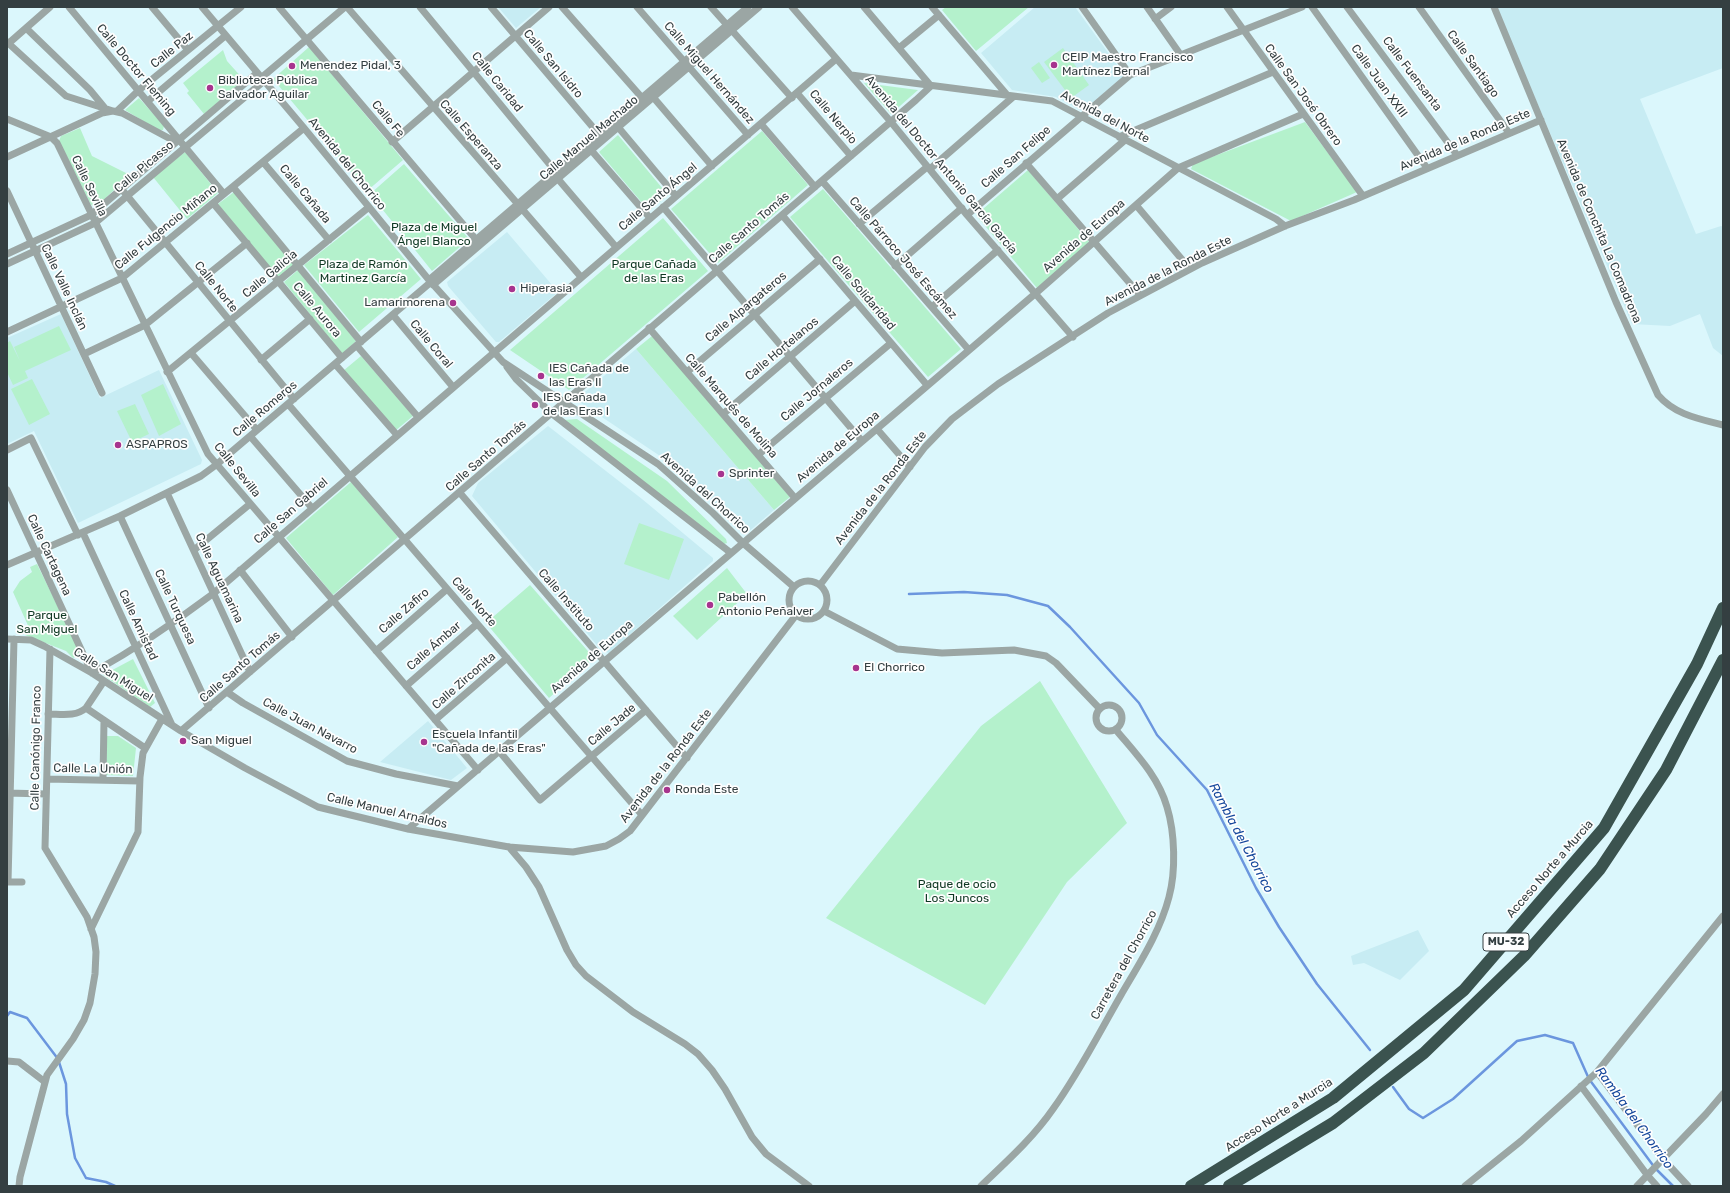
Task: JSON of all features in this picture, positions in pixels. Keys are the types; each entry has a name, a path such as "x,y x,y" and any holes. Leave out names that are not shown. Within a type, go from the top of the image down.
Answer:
{"highway":[{"name":"Acceso Norte a Murcia","path":"1191,1186 1333,1098 1464,990 1604,828 1697,664 1723,608"},
{"name":"MU-32","path":"1230,1186 1333,1123 1424,1053 1524,956 1600,869 1666,770 1723,660"}],"street":[{"path":"50,7 8,42 63,94 122,113 178,141"},
{"name":"Calle Doctor Fleming","path":"68,7 139,90 178,141 186,147"},
{"path":"152,7 188,50"},
{"name":"Avenida del Chorrico","path":"202,7 304,128 431,283 503,362 658,464 713,513 743,543 794,587"},
{"name":"Calle Paz","path":"115,111 241,7"},
{"name":"Calle Fe","path":"279,7 478,242"},
{"path":"260,77 346,7"},
{"name":"Calle Esperanza","path":"346,7 581,278"},
{"name":"Calle Caridad","path":"420,7 474,71 616,247"},
{"name":"Calle San Isidro","path":"491,7 601,138"},
{"path":"392,142 549,7"},
{"path":"562,7 644,100"},
{"name":"Calle Miguel Hernández","path":"637,7 748,135"},
{"name":"Calle Nerpio","path":"711,7 729,28 851,156"},
{"name":"Calle Manuel Machado","path":"729,28 748,7"},
{"name":"Calle Manuel Machado","path":"431,283 729,28 759,7"},
{"name":"Avenida del Doctor Antonio García García","path":"792,7 891,122 967,215 1073,337"},
{"path":"864,7 931,86"},
{"path":"859,224 928,168 1011,96 932,7"},
{"path":"1082,7 1130,75"},
{"path":"1147,7 1180,54"},
{"path":"1155,19 1172,7"},
{"name":"Calle San José Obrero","path":"1227,7 1363,196"},
{"name":"Calle San Felipe","path":"967,215 1130,75 1302,7"},
{"name":"Calle Juan XXIII","path":"1312,7 1427,168"},
{"name":"Calle Fuensanta","path":"1348,7 1458,155"},
{"name":"Calle Santiago","path":"1419,7 1509,133"},
{"name":"Avenida de Conchita La Comadrona","path":"1494,7 1616,302 1658,396 1682,414 1723,425"},
{"path":"899,48 939,15"},
{"path":"26,28 90,90 104,107"},
{"name":"Calle Paz","path":"148,101 225,36"},
{"name":"Calle Santo Ángel","path":"494,351 712,166 836,58"},
{"name":"Calle Manuel Machado","path":"557,175 591,150 601,138 618,127 644,100 653,98 686,65"},
{"path":"1058,200 1122,138 1273,72"},
{"name":"Avenida del Norte","path":"851,75 1052,101 1276,219 1285,226"},
{"name":"Calle Picasso","path":"7,254 91,215 178,141 260,77"},
{"name":"Calle Picasso","path":"7,264 95,223 186,147 260,77"},
{"name":"Calle Santo Tomás","path":"181,731 460,493 563,402 891,122 931,86"},
{"path":"653,98 712,166"},
{"path":"7,157 98,115 115,111"},
{"name":"Avenida de Europa","path":"408,830 1036,293 1178,168 1303,114"},
{"path":"7,119 51,137"},
{"name":"Avenida de la Ronda Este","path":"820,585 925,447 941,430 973,402 998,384 1108,313 1190,269 1285,226 1363,196 1541,120"},
{"path":"761,124 815,187"},
{"path":"618,127 676,196"},
{"name":"Calle Fulgencio Miñano","path":"7,332 122,278 304,128"},
{"name":"Calle Sevilla","path":"51,137 57,144 193,427 208,454 478,770"},
{"path":"186,147 224,194"},
{"path":"591,150 650,218"},
{"name":"Calle Cañada","path":"263,162 329,240"},
{"path":"1026,163 1140,295"},
{"name":"Calle Párroco José Escámez","path":"822,181 969,350"},
{"name":"Calle Aurora","path":"232,187 298,265 418,417"},
{"name":"Calle Norte","path":"121,189 166,242 261,360 291,401 350,475 642,816"},
{"name":"Calle Valle Inclán","path":"7,191 102,393"},
{"name":"Calle Aurora","path":"213,203 342,358"},
{"path":"1136,205 1190,269"},
{"name":"Calle Galicia","path":"167,372 369,207"},
{"path":"663,207 862,441"},
{"path":"895,266 962,208"},
{"name":"Calle Solidaridad","path":"782,215 927,385"},
{"path":"84,354 145,325 247,243"},
{"path":"932,308 998,250"},
{"name":"Calle Alpargateros","path":"687,372 820,259"},
{"name":"Calle Romeros","path":"7,565 81,534 201,476 216,465 431,283"},
{"name":"Calle Hortelanos","path":"723,414 855,301"},
{"name":"Calle Coral","path":"393,315 453,387"},
{"path":"261,360 310,319"},
{"name":"Calle Marqués de Molina","path":"649,328 795,498"},
{"name":"Calle Jornaleros","path":"758,455 891,343"},
{"name":"Calle San Gabriel","path":"92,673 136,648 171,625 214,593 494,351"},
{"path":"191,353 257,430"},
{"path":"503,362 516,379 551,413 731,553"},
{"path":"335,364 396,435"},
{"path":"877,429 910,467"},
{"path":"250,436 312,508"},
{"name":"Calle Amistad","path":"7,450 31,438 81,534 172,726"},
{"name":"Calle Cartagena","path":"7,490 92,673"},
{"name":"Calle Aguamarina","path":"167,492 250,672"},
{"name":"Calle Instituto","path":"460,493 687,758"},
{"path":"194,550 250,504"},
{"name":"Calle Turquesa","path":"120,516 209,708"},
{"path":"240,570 292,637"},
{"path":"810,581 820,585 824,589 827,600 824,611 814,618 801,618 796,615 790,604 791,592 794,587 810,581"},
{"name":"Calle Zafiro","path":"376,651 447,589"},
{"path":"824,611 897,649 942,653 1014,650 1046,656 1061,668 1100,709"},
{"name":"Avenida de la Ronda Este","path":"509,847 572,852 606,846 619,839 630,830 642,816 796,615"},
{"name":"Calle Ámbar","path":"406,686 477,624"},
{"path":"10,639 8,882 22,882"},
{"name":"Calle San Miguel","path":"10,639 31,640 50,649 92,673 181,731"},
{"name":"Calle Canónigo Franco","path":"50,649 45,848 78,901 91,929"},
{"name":"Calle Zirconita","path":"435,720 507,658"},
{"path":"48,714 74,714 82,711 86,708 104,681"},
{"name":"Calle Juan Navarro","path":"227,692 243,703 347,760 396,774 458,786"},
{"path":"1111,705 1120,711 1122,721 1116,730 1107,732 1099,726 1096,716 1100,709 1111,705"},
{"path":"86,708 144,748"},
{"name":"Calle Jade","path":"499,751 540,800 646,710"},
{"path":"19,1186 20,1177 45,1082 51,1069 73,1039 84,1020 90,1003 96,959 94,937 91,929 138,832 139,780 144,748 162,719"},
{"path":"103,779 104,721"},
{"name":"Carretera del Chorrico","path":"981,1186 1019,1149 1052,1110 1077,1073 1148,949 1165,914 1170,895 1173,858 1171,829 1167,807 1159,785 1150,771 1116,730"},
{"name":"Calle Manuel Arnaldos","path":"181,731 245,768 318,807 408,830 509,847"},
{"name":"Calle La Unión","path":"47,779 139,780"},
{"path":"8,793 46,794"},
{"path":"509,847 526,867 539,887 567,950 576,965 586,976 633,1012 685,1044 698,1054 712,1070 725,1089 752,1137 766,1154 809,1186"},
{"path":"1464,1186 1521,1141 1597,1072 1723,916"},
{"path":"7,1061 19,1062 45,1082"},
{"path":"1597,1072 1663,1159 1688,1186"},
{"path":"1581,1086 1657,1186"},
{"path":"1638,1186 1723,1094"}],"shaded area":[{"path":"498,7 541,7 516,28"},
{"name":"CEIP Maestro Francisco Martínez Bernal","path":"1035,7 1075,7 1125,76 1082,111 1056,97 1012,90 981,53"},
{"path":"1496,7 1723,7 1723,68 1640,99 1696,234 1721,226 1723,227 1723,356 1713,348 1700,314 1670,326 1632,324"},
{"name":"Hiperasia","path":"507,232 558,292 499,342 496,342 448,286 447,282"},
{"name":"ASPAPROS","path":"61,314 100,398 159,370 202,460 201,464 78,523 34,431 7,444 7,338"},
{"path":"636,349 774,510 746,534 681,470 578,401 579,397"},
{"path":"548,426 642,499 713,558 713,561 609,653 601,650 472,496 478,483"},
{"name":"Escuela Infantil \"Cañada de las Eras\"","path":"428,721 467,768 451,780 380,762"},
{"path":"1418,930 1429,951 1400,980 1364,963 1353,965 1351,956"}],"green space":[{"path":"946,7 1029,7 976,51 942,10"},
{"path":"309,47 403,160 367,191 273,79"},
{"path":"1063,48 1089,85 1071,98 1044,62"},
{"path":"223,50 227,61 244,80 204,114 187,93 189,91 183,83"},
{"path":"1039,62 1050,78 1042,83 1031,68"},
{"path":"864,83 918,90 891,114"},
{"path":"139,98 164,126 163,130 158,130 125,110"},
{"path":"1305,122 1357,192 1291,221 1191,169 1193,164"},
{"path":"80,128 92,156 130,175 97,206 91,205 59,141 61,136"},
{"name":"Parque Cañada de las Eras","path":"762,131 808,185 718,263 671,209"},
{"path":"618,135 668,195 649,211 599,152"},
{"path":"185,152 218,193 187,219 153,177"},
{"name":"Plaza de Miguel Ángel Blanco","path":"404,164 469,239 432,271 370,194"},
{"path":"1028,170 1090,243 1037,288 976,215"},
{"path":"823,189 961,349 928,377 790,217"},
{"path":"234,192 294,265 278,278 218,204"},
{"name":"Plaza de Ramón Martinez García","path":"368,215 421,279 359,332 304,265"},
{"name":"Parque Cañada de las Eras","path":"663,218 708,271 569,390 510,350"},
{"path":"298,270 356,341 342,354 284,282"},
{"path":"59,326 71,350 25,371 28,378 13,385 7,372 7,343 10,341 20,361 14,347"},
{"path":"652,336 790,497 774,510 636,349"},
{"path":"361,356 413,416 395,431 343,371"},
{"path":"32,379 50,414 29,425 11,389"},
{"path":"163,384 181,424 159,436 141,395"},
{"path":"135,404 149,434 132,442 117,411"},
{"path":"577,419 667,481 726,539 727,543 724,544 564,420"},
{"path":"351,482 398,537 333,595 286,538"},
{"path":"639,523 684,539 669,580 624,564"},
{"name":"Parque San Miguel","path":"37,564 81,654 73,658 66,651 25,635 30,630 13,592 20,581 32,572 30,567"},
{"name":"Pabellón Antonio Peñalver","path":"727,568 747,594 697,640 673,616"},
{"path":"530,585 594,658 549,698 486,623"},
{"path":"133,659 155,703 150,707 103,675"},
{"name":"Paque de ocio Los Juncos","path":"1040,681 1127,823 1067,882 985,1005 826,918 981,726"},
{"path":"107,736 118,736 136,748 133,776 106,775"}],"waterway":[{"name":"Rambla del Chorrico","path":"909,594 964,592 1007,595 1048,606 1070,627 1139,703 1157,735 1207,790 1256,888 1279,927 1317,984 1370,1050"},
{"path":"7,1016 10,1012 27,1018 58,1059 66,1084 67,1114 75,1158 86,1178 106,1182 115,1186"},
{"name":"Rambla del Chorrico","path":"1393,1087 1409,1109 1423,1118 1453,1099 1517,1041 1545,1035 1573,1043 1589,1079 1655,1168 1673,1186"}],"place":[{"name":"CEIP Maestro Francisco Martínez Bernal","path":"1054,65"},
{"name":"Menendez Pidal, 3","path":"292,66"},
{"name":"Biblioteca Pública Salvador Aguilar","path":"210,88"},
{"name":"Hiperasia","path":"512,289"},
{"name":"Lamarimorena","path":"453,303"},
{"name":"IES Cañada de las Eras II","path":"541,376"},
{"name":"IES Cañada de las Eras I","path":"535,405"},
{"name":"ASPAPROS","path":"118,445"},
{"name":"Sprinter","path":"721,474"},
{"name":"Pabellón Antonio Peñalver","path":"710,605"},
{"name":"El Chorrico","path":"856,668"},
{"name":"San Miguel","path":"183,741"},
{"name":"Escuela Infantil \"Cañada de las Eras\"","path":"424,742"},
{"name":"Ronda Este","path":"667,790"}]}
